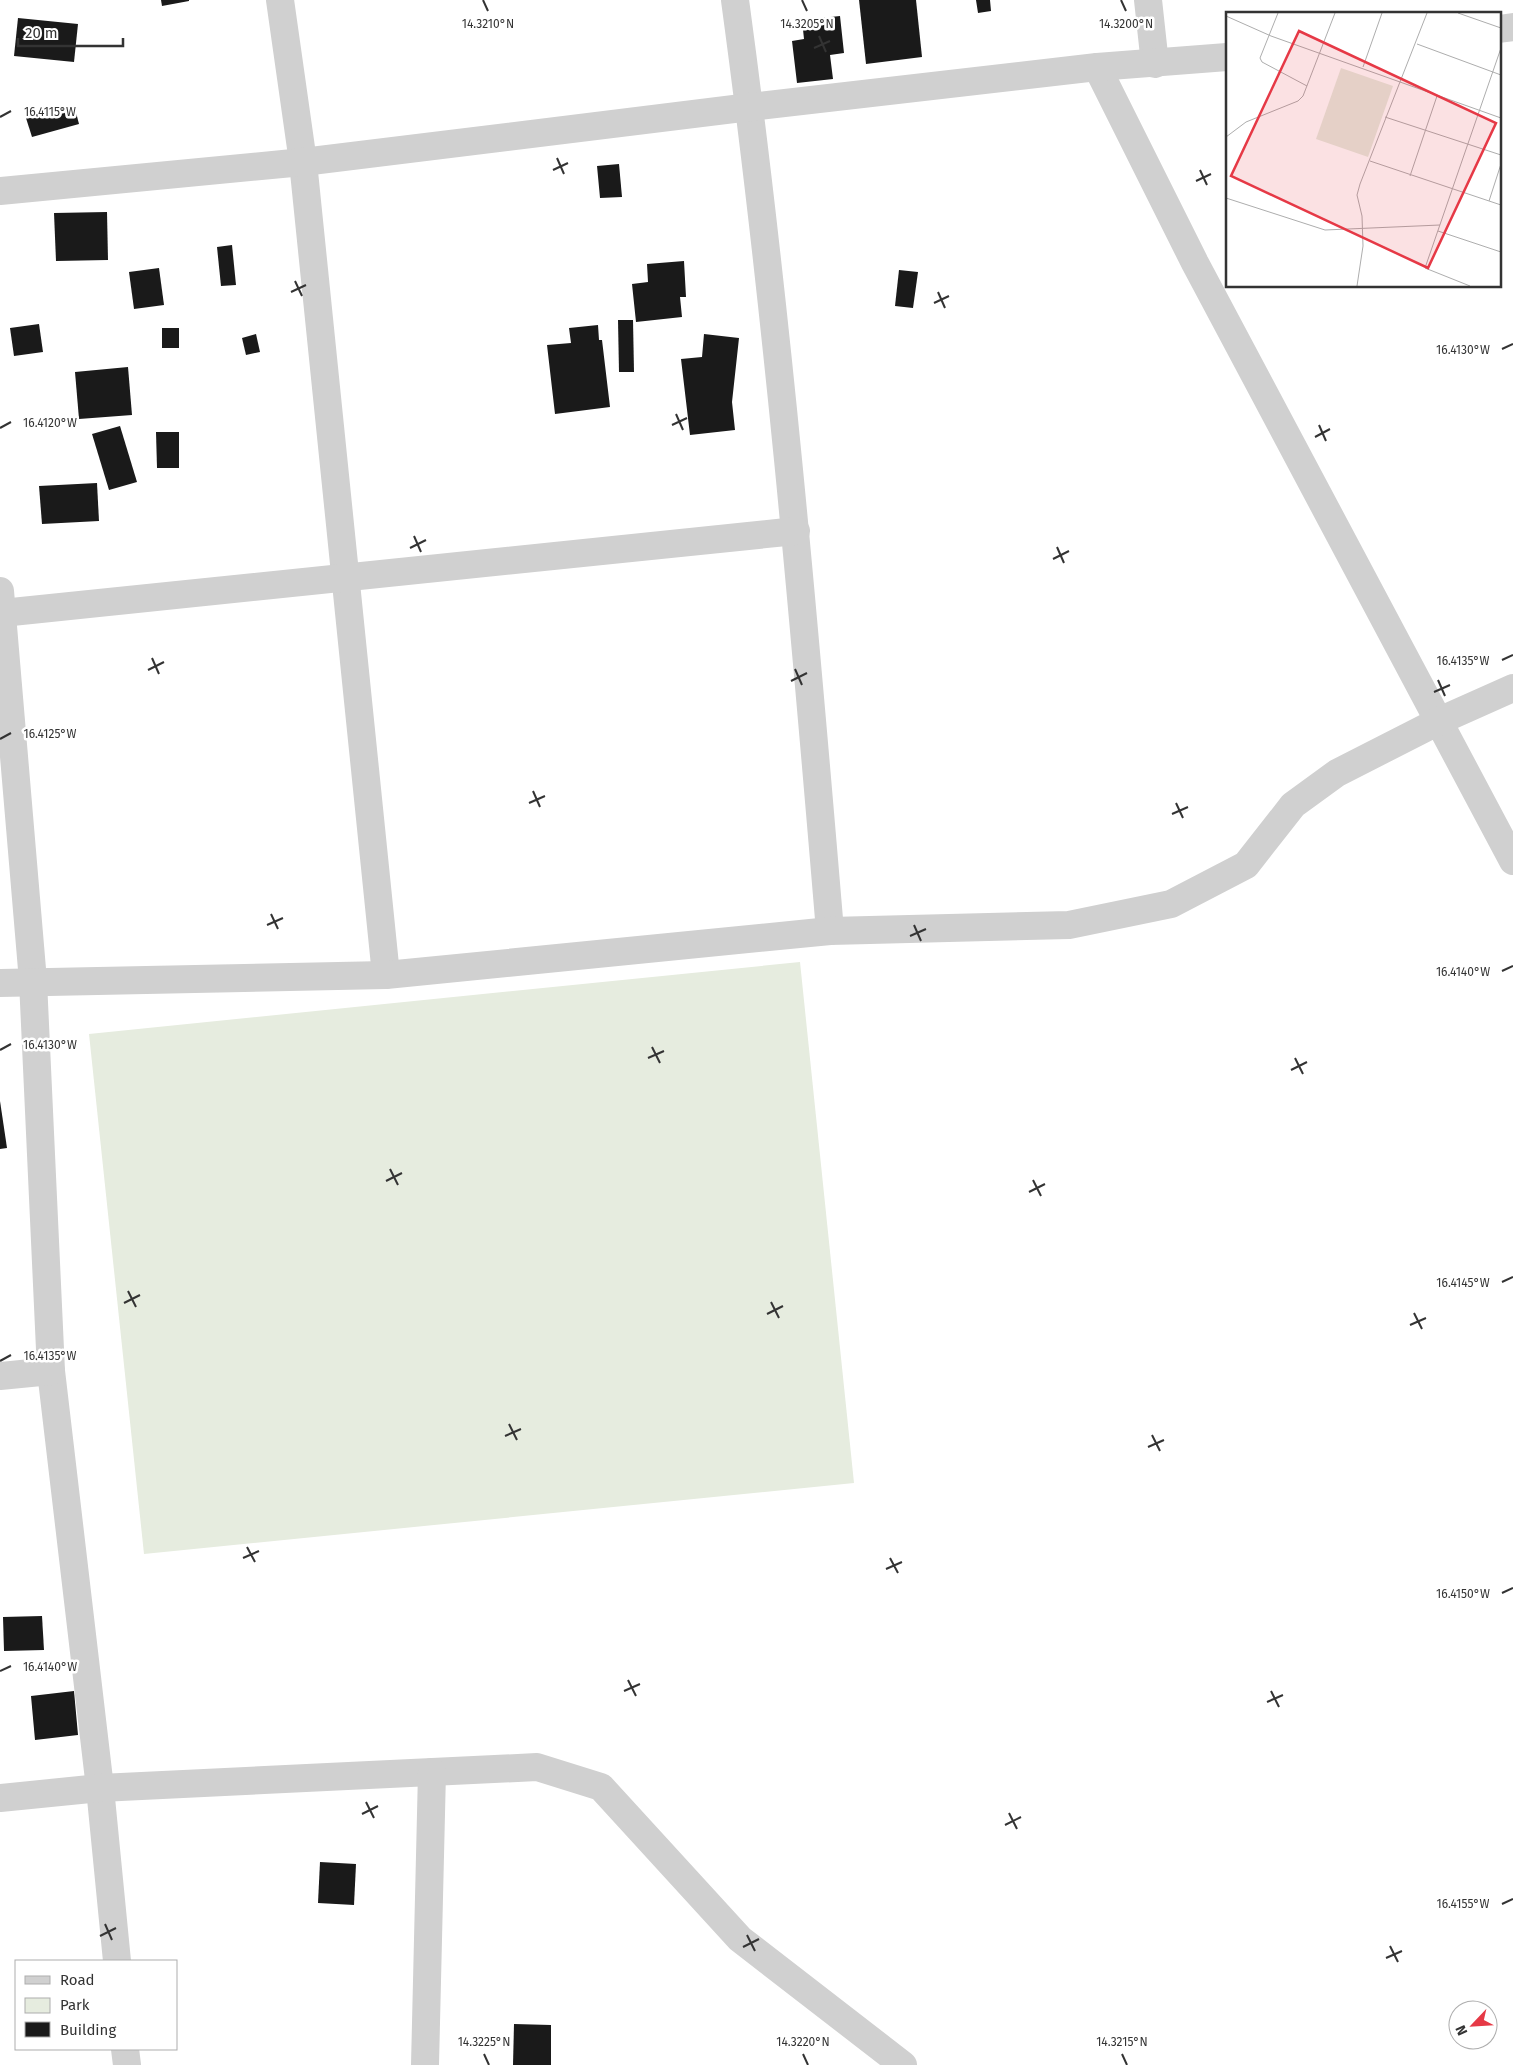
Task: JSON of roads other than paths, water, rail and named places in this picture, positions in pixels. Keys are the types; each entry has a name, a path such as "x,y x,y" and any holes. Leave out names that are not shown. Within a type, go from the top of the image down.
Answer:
{"street":[{"path":"280,0 303,162 386,975"},
{"path":"735,0 750,107 796,532 830,931"},
{"path":"1148,0 1155,64"},
{"path":"1500,29 1513,27"},
{"path":"0,192 303,162 750,107 1097,68 1226,57"},
{"path":"1097,68 1195,263 1513,861"},
{"path":"117,1960 100,1788 51,1371 33,981 1,602 344,578 796,532"},
{"path":"0,983 386,975 830,931 1069,925 1170,904 1246,865 1293,805 1336,773 1439,721 1513,688"},
{"path":"0,1376 51,1371"},
{"path":"0,1798 100,1788 537,1767 601,1787 740,1939 903,2065"},
{"path":"425,2065 432,1772"},
{"path":"125,2050 127,2065"}]}
